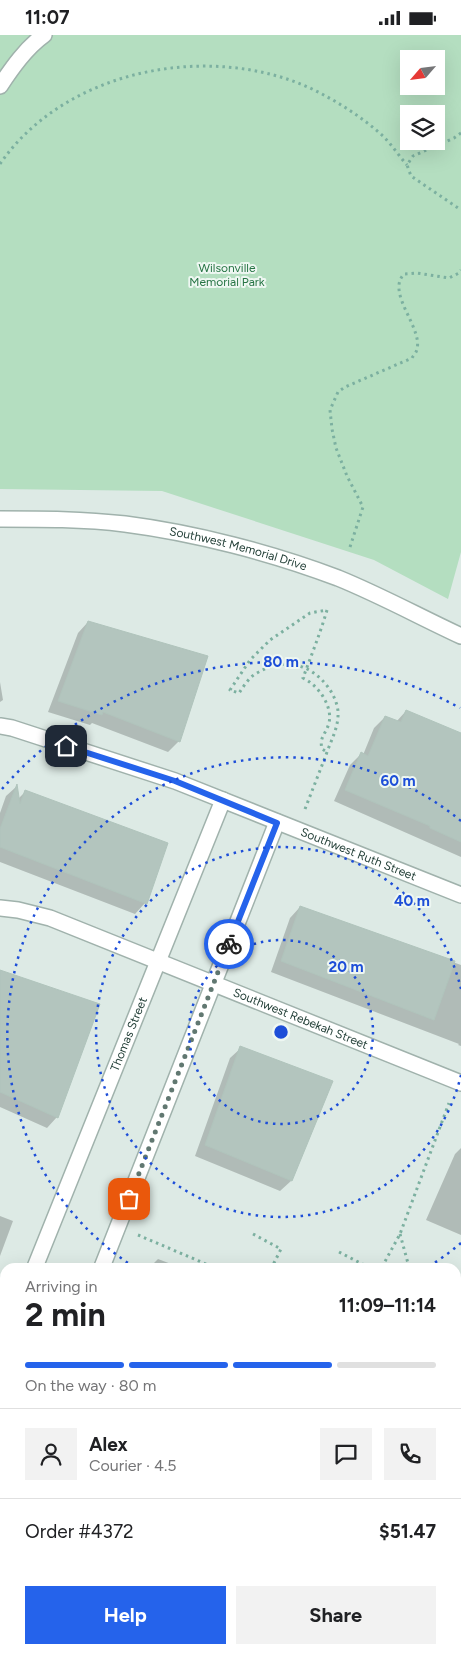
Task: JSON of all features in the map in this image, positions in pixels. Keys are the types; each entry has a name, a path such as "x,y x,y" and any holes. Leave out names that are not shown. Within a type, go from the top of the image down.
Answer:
{"street":[{"path":"0,86 12,68 37,40 44,35"},
{"name":"Southwest Memorial Drive","path":"0,519 61,519 125,525 190,535 276,557 338,579 461,637"},
{"name":"Southwest Ruth Street","path":"0,726 12,728 175,781 461,895"},
{"name":"Thomas Street","path":"37,1263 223,800"},
{"path":"104,1263 277,823"},
{"name":"Southwest Rebekah Street","path":"0,908 18,910 50,918 459,1082"}],"path":[{"path":"0,164 12,146 41,121 69,101 92,90 134,75 163,69 223,66 252,70 281,78 309,88 336,102 361,118 384,137 407,165 411,176 461,210"},
{"path":"407,165 413,156 454,139 461,133"},
{"path":"350,547 363,507 347,476 336,448 330,409 338,392 345,387 412,359 417,351 417,340 398,289 399,279 404,274 417,273 449,278 460,273 461,270"},
{"path":"304,811 338,725 338,710 334,695 321,678 307,667 297,664 283,664 257,672 239,693 230,690 250,660 270,640 310,613 327,610 319,638 307,667 303,678 315,686 323,697 328,711 329,723 320,742 322,749 326,752"},
{"path":"384,1263 400,1234 439,1128 459,1082"},
{"path":"119,1226 204,1263"},
{"path":"253,1234 282,1249 274,1263"},
{"path":"400,1234 407,1263"},
{"path":"339,1252 360,1263"}],"green space":[{"name":"Wilsonville Memorial Park","path":"0,35 461,35 461,552 448,599 374,560 162,491 0,489"}],"building":[{"path":"88,621 208,656 180,742 103,712 102,715 58,701"},
{"path":"406,710 461,733 461,842 430,828 430,826 345,790 361,752 368,756 385,716 401,722"},
{"path":"17,784 20,804 25,790 168,843 147,904 0,847 0,829"},
{"path":"300,906 455,961 434,1020 281,961"},
{"path":"0,970 100,1004 58,1118 0,1092"},
{"path":"240,1046 333,1081 292,1181 205,1145"}],"way so far":[{"path":"129,1199 229,944"}],"route":[{"path":"66,746 175,781 277,823 229,944"}]}
